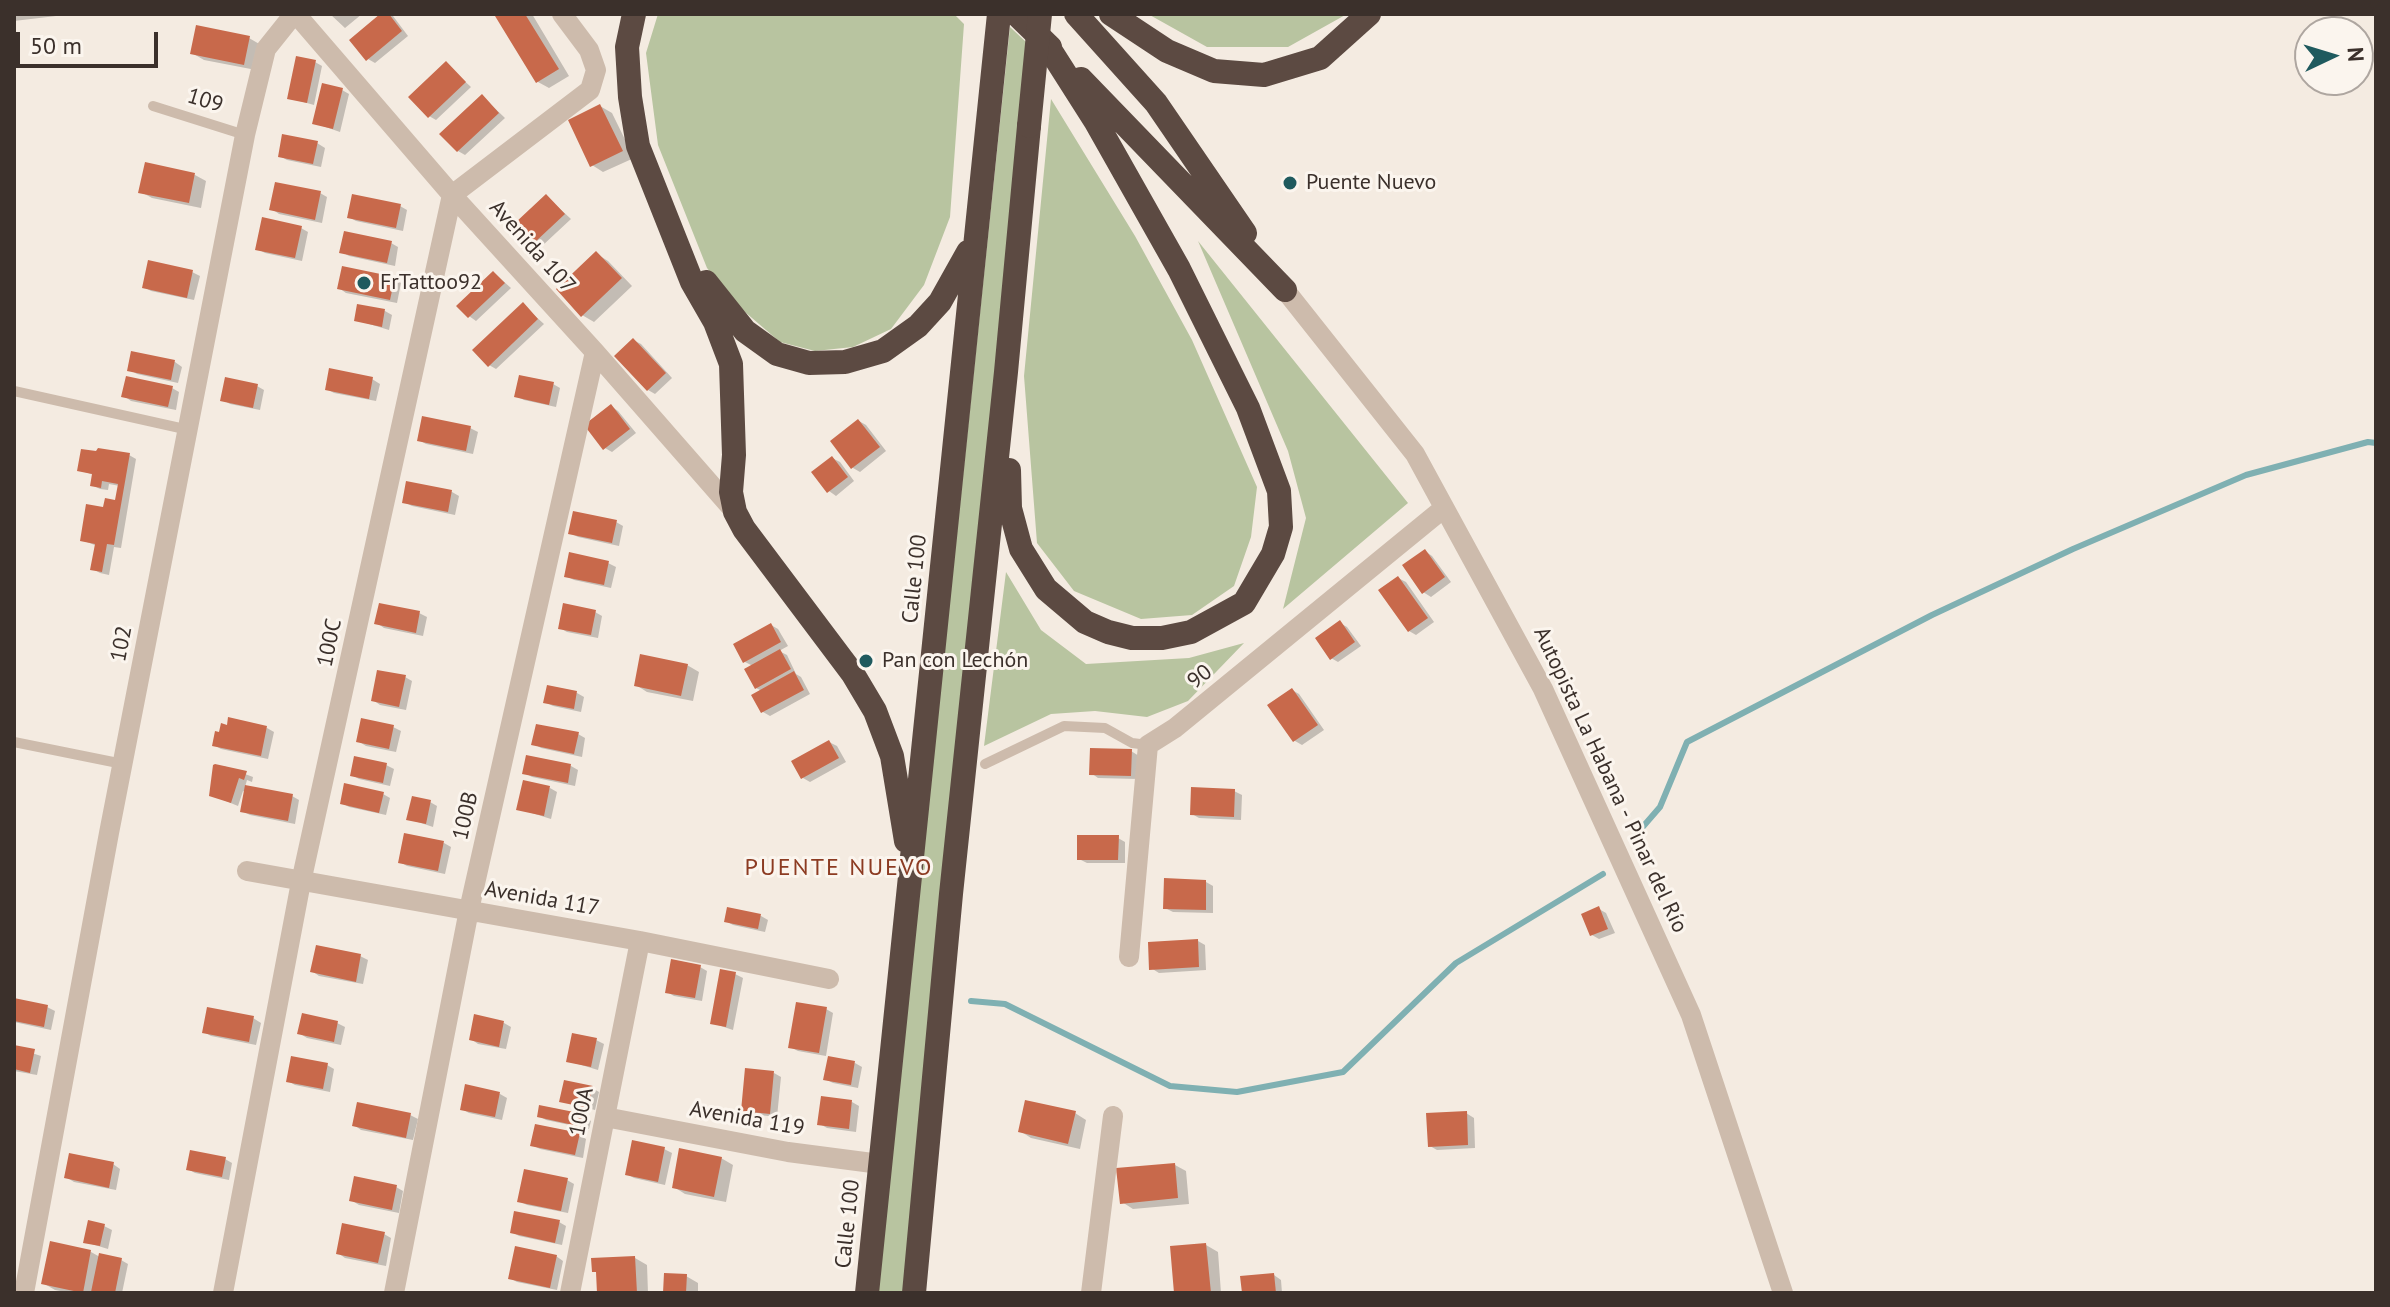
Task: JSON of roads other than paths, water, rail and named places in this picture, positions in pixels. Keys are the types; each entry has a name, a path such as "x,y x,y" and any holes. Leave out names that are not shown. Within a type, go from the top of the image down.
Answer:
{"highway":[{"path":"634,14 627,47 630,97 638,146 692,282 715,322 731,364 734,455 731,492 735,512 744,529 853,674 875,711 892,756 911,876"},
{"path":"648,14 640,43 650,150 701,275 745,331 777,354 809,363 845,362 883,351 918,326 940,302 974,239"},
{"name":"Calle 100","path":"867,1293 999,14"},
{"name":"Autopista La Habana - Pinar del Río","path":"1016,14 1285,290"},
{"path":"914,1293 1040,14"},
{"name":"Autopista La Habana - Pinar del Río","path":"1076,14 1156,103 1285,290"},
{"path":"1110,14 1156,103"},
{"path":"1110,14 1167,51 1214,71 1264,75 1320,58 1369,14"},
{"path":"1006,372 1010,508 1021,549 1046,589 1085,622 1132,638 1162,638 1191,632 1244,603 1273,554 1281,527 1279,491 1248,408 1179,269 1096,122 1047,45"}],"street":[{"name":"102","path":"24,1293 245,135 266,49 295,14"},
{"name":"Avenida 107","path":"295,14 735,512"},
{"path":"452,195 590,90 596,70 589,50 562,14"},
{"name":"100C","path":"223,1293 301,882 452,195"},
{"name":"Autopista La Habana - Pinar del Río","path":"1285,290 1415,454 1543,689 1691,1015 1783,1293"},
{"name":"100B","path":"394,1293 469,910 595,352"},
{"name":"90","path":"1148,745 1175,728 1444,508"},
{"path":"1129,957 1148,745"},
{"name":"Avenida 117","path":"247,871 640,941 829,979"},
{"name":"100A","path":"570,1293 640,941"},
{"path":"1091,1293 1113,1116"},
{"name":"Avenida 119","path":"605,1117 788,1152 880,1164"}],"lane":[{"name":"109","path":"153,106 245,135"},
{"path":"14,391 189,430"},
{"path":"985,764 1064,726 1105,728 1132,743 1148,745"},
{"path":"14,742 123,764"}],"waterway":[{"path":"1634,837 1660,807 1687,742 1932,615 2073,549 2246,475 2368,442 2376,443"},
{"path":"971,1001 1005,1004 1170,1086 1237,1092 1343,1072 1456,963 1603,874"}],"place":[{"name":"Puente Nuevo","path":"1290,183"},
{"name":"FrTattoo92","path":"364,283"},
{"name":"Pan con Lechón","path":"866,661"}],"district":[{"name":"PUENTE NUEVO","path":"839,868"}]}
